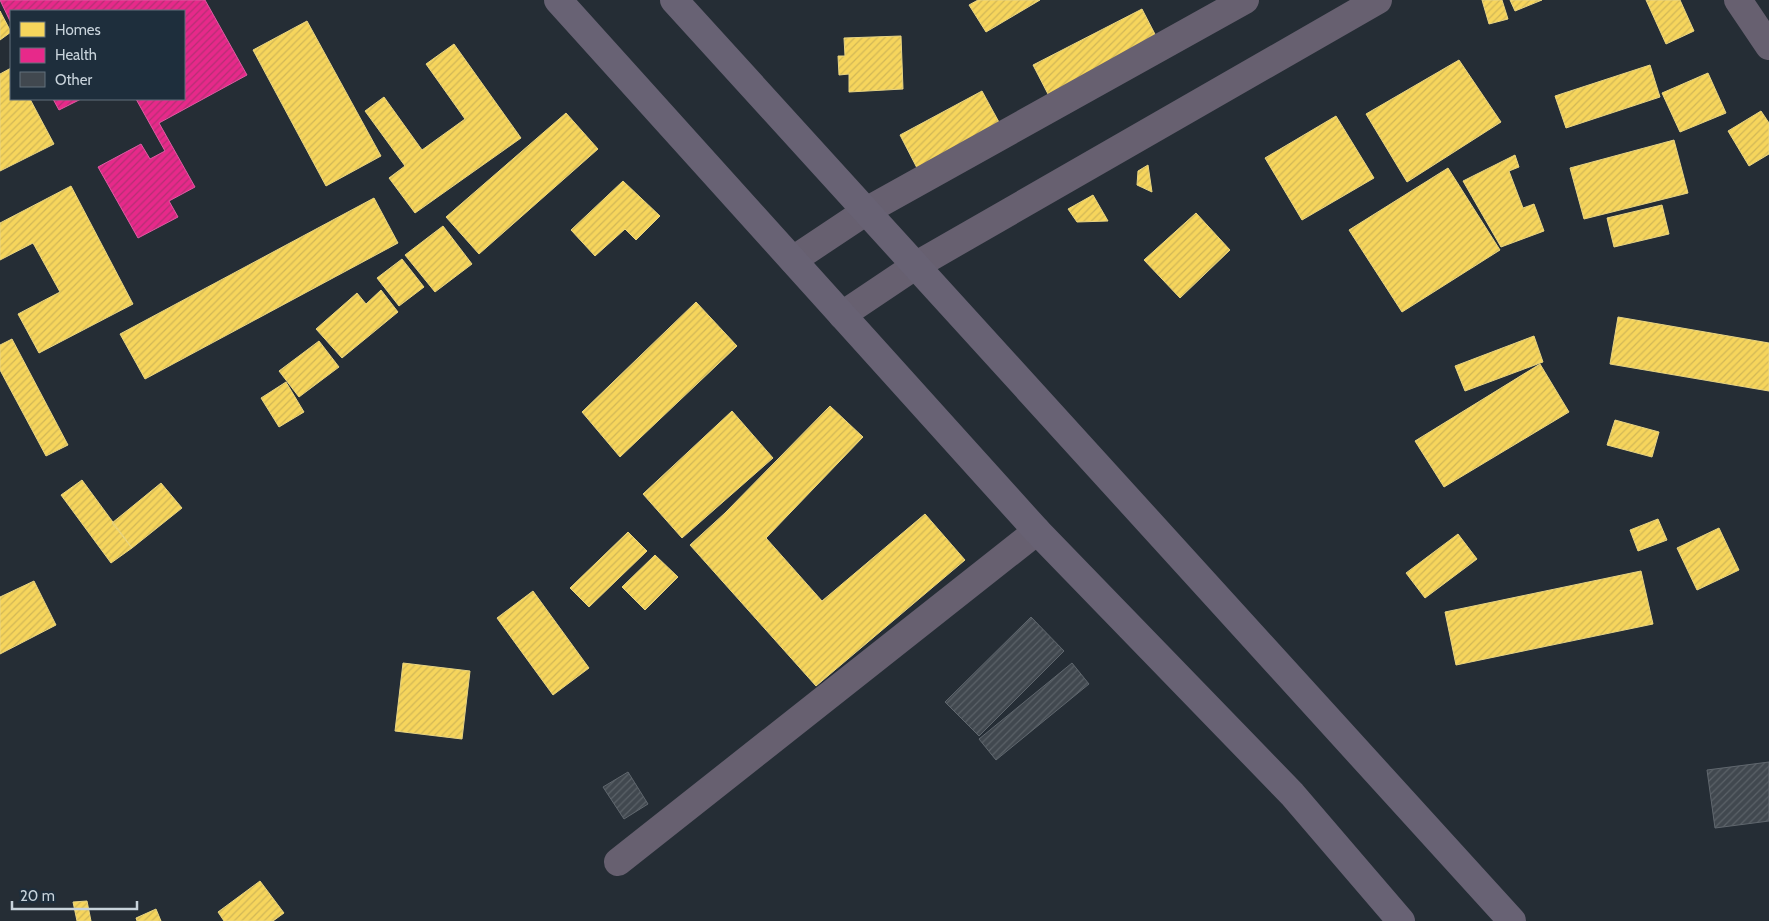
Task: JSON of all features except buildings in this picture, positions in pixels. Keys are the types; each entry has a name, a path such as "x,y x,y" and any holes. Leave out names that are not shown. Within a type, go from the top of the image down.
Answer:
{"main road":[{"path":"558,0 1037,530 1292,794 1401,921"},
{"path":"674,0 868,210 915,266 1512,921"}],"street":[{"path":"793,260 868,210 1245,0"},
{"path":"842,315 915,266 1378,0"},
{"path":"1738,0 1769,46"},
{"path":"618,862 1037,530"}]}
